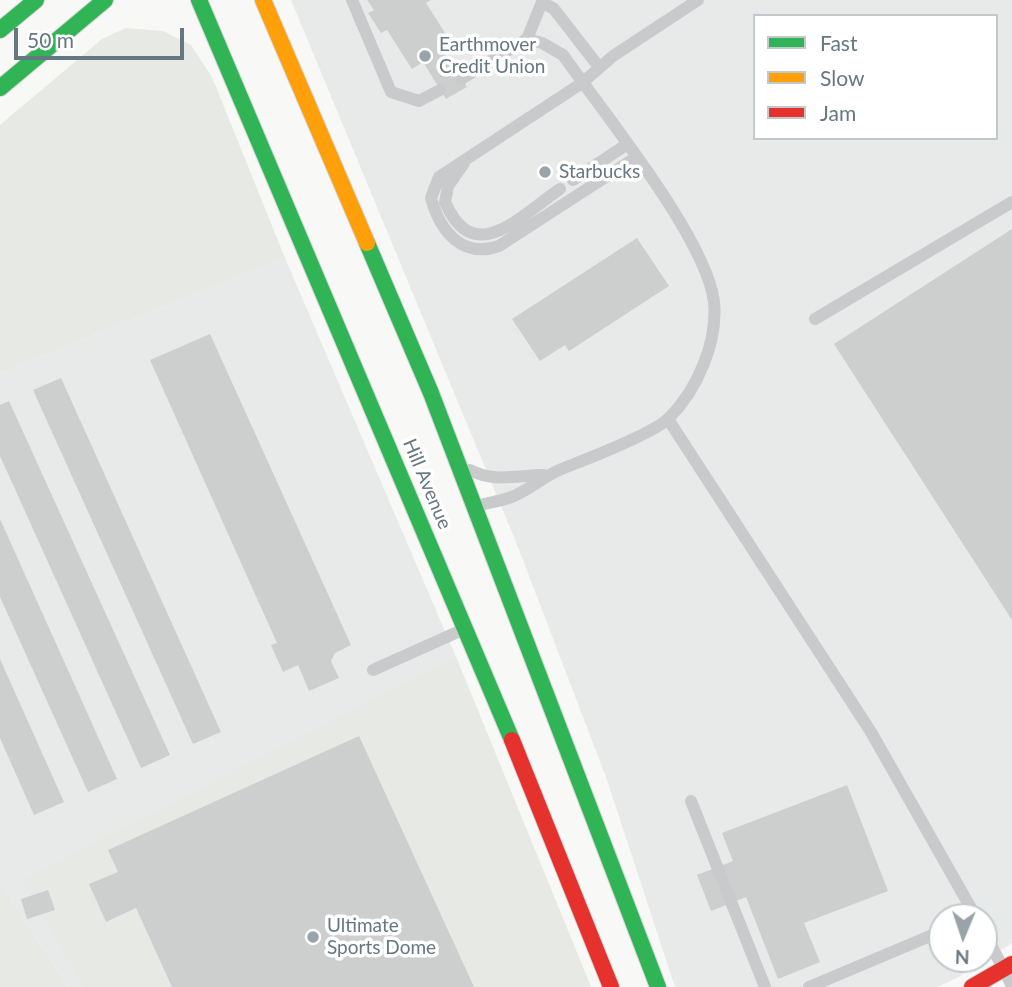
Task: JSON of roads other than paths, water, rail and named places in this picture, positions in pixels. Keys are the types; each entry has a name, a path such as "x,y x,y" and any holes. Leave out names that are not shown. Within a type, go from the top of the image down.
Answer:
{"main road":[{"path":"0,30 36,0"},
{"path":"0,88 105,0"},
{"name":"Hill Avenue","path":"198,0 532,787 611,987"},
{"name":"Hill Avenue","path":"263,0 420,368 658,987"},
{"path":"382,432 409,458"},
{"path":"449,493 460,502 474,506"},
{"path":"972,987 1008,966"}],"lane":[{"path":"352,0 391,92 419,101 440,90"},
{"path":"635,158 499,246 487,250 459,244 445,232 431,198 439,177 582,83 599,67 698,0"},
{"path":"461,79 527,39 542,2 554,9 599,67"},
{"path":"457,462 480,475 505,479 544,475 601,454 668,419 692,386 710,349 714,303 702,261 563,55 542,43 527,39"},
{"path":"573,180 626,145"},
{"path":"468,157 448,186 445,202 462,230 476,237 488,236 499,230 560,189"},
{"path":"815,318 1012,202"},
{"path":"668,419 871,732 967,903"},
{"path":"474,506 514,496 544,475"},
{"path":"373,670 464,628"},
{"path":"691,801 765,987"},
{"path":"808,987 928,936"},
{"path":"998,951 1008,966 1012,986"}],"place":[{"name":"Earthmover Credit Union","path":"425,56"},
{"name":"Starbucks","path":"545,172"},
{"name":"Ultimate Sports Dome","path":"313,937"}]}
